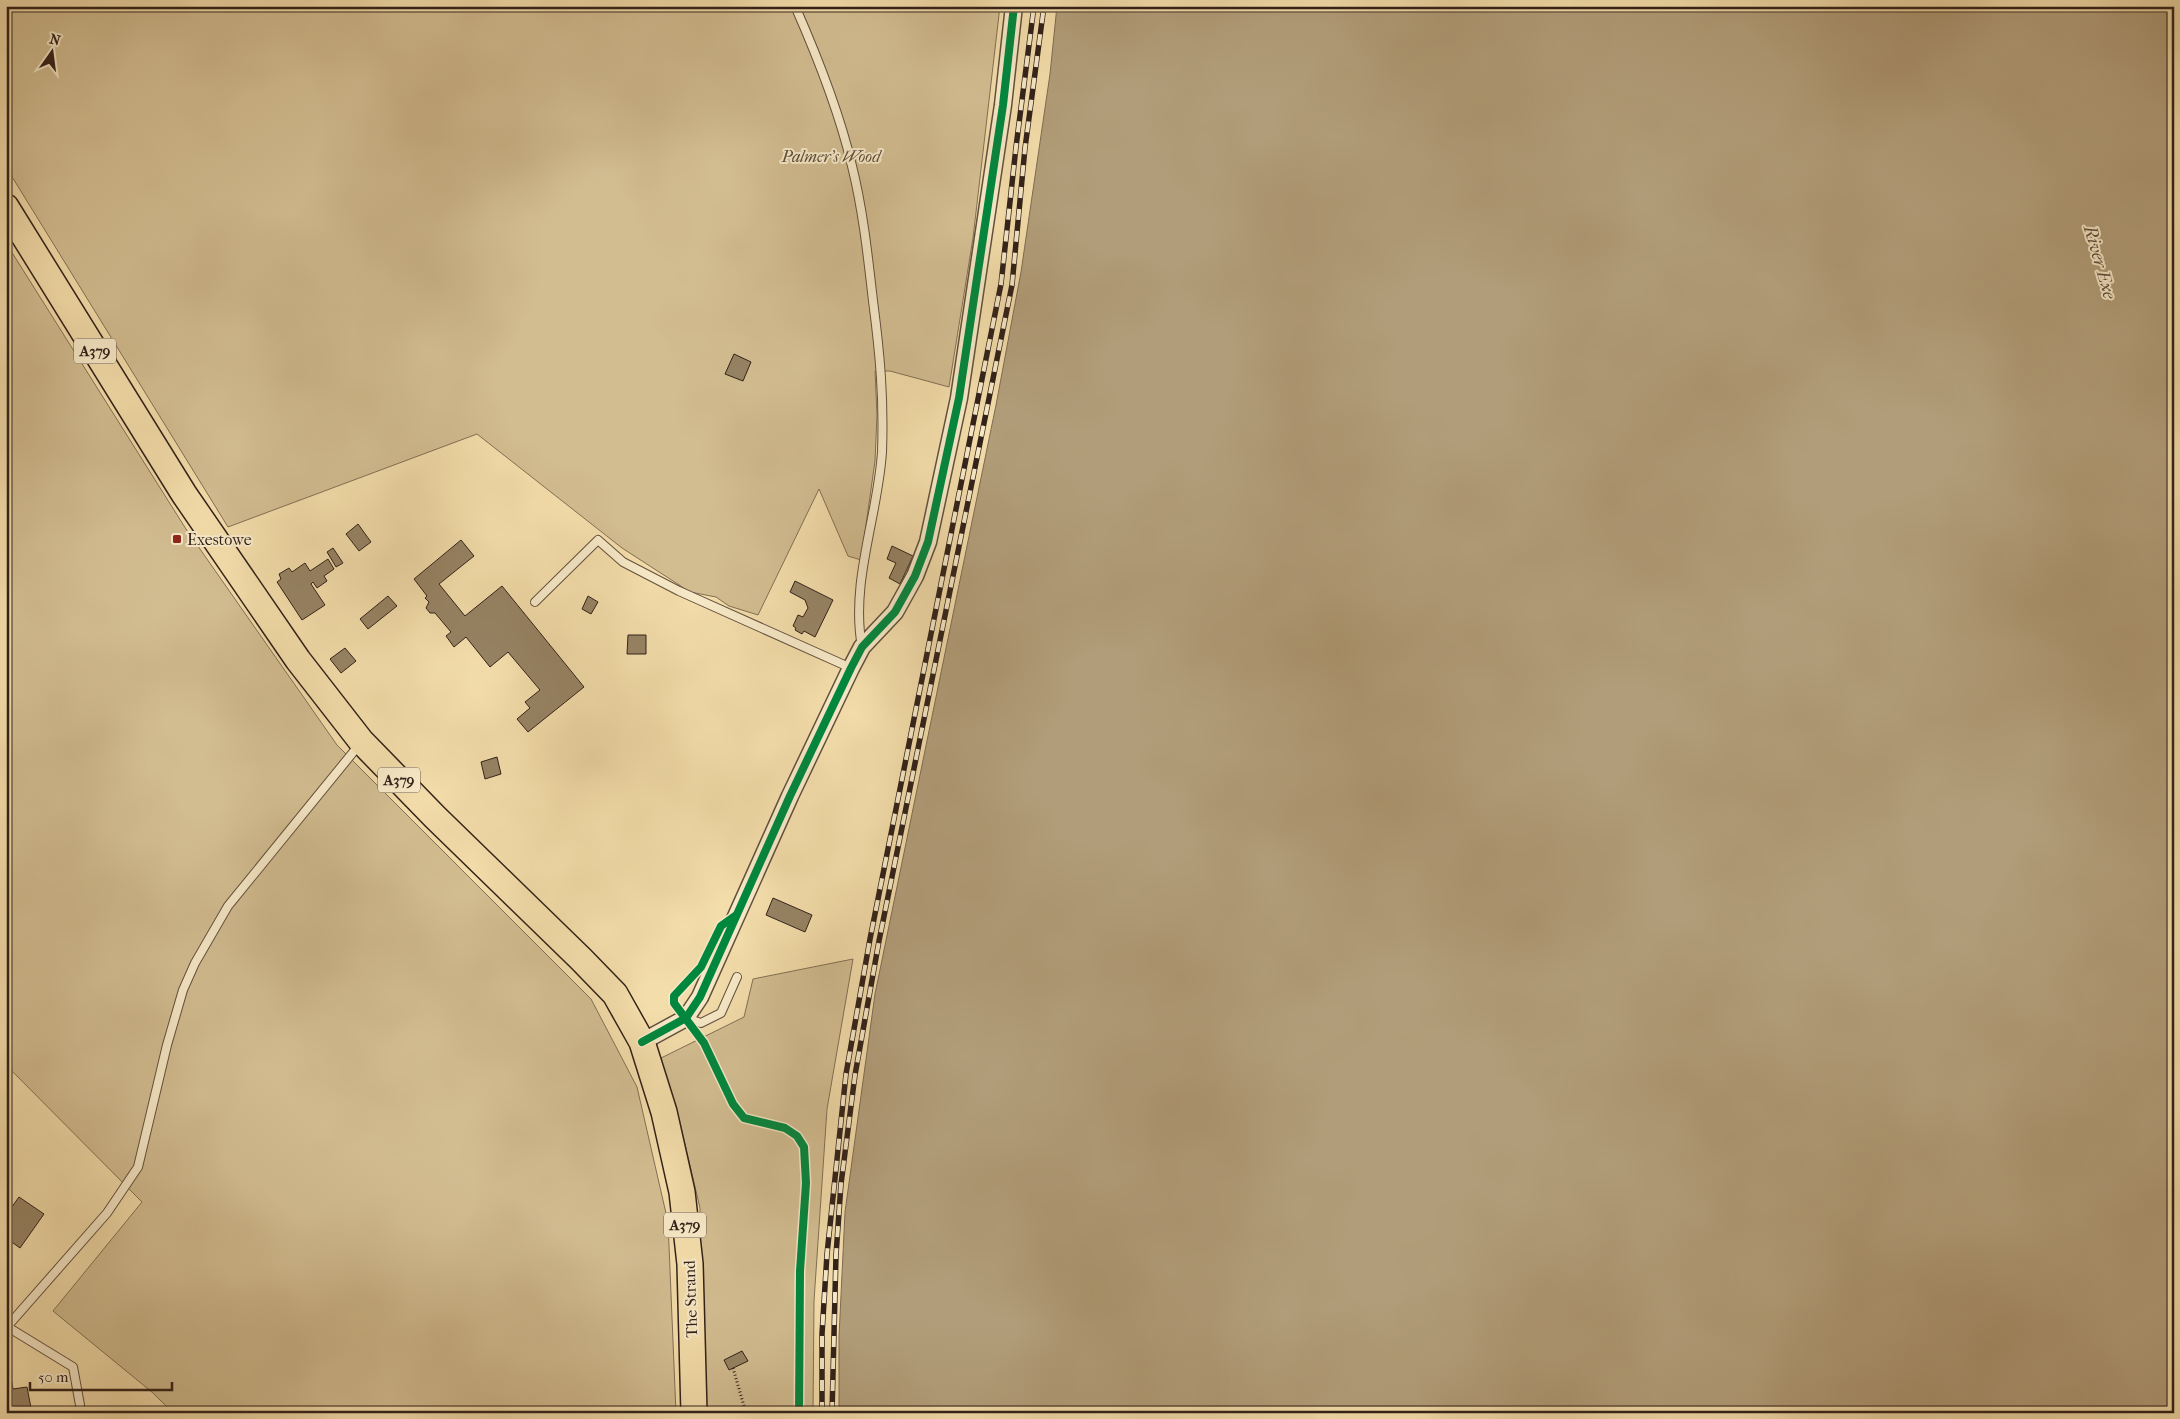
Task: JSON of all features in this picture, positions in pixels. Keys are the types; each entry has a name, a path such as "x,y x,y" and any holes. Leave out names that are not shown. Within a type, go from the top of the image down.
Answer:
{"main road":[{"name":"A379","path":"6,207 184,494 298,660 362,741 435,817 581,958 615,994 642,1042"},
{"name":"The Strand","path":"642,1042 664,1112 682,1192 690,1264 694,1413"}],"street":[{"path":"642,1042 686,1018 700,997 790,796 851,668 862,647 895,612 915,576 928,542 961,388 1003,105 1014,6"}],"lane":[{"path":"795,6 820,64 852,167 869,266 880,360 884,405 881,464 859,616 862,647"},
{"path":"535,602 598,540 623,562 679,591 851,668"},
{"path":"80,1405 73,1367 6,1327 107,1213 138,1167 167,1045 183,990 194,963 228,906 362,741"},
{"path":"686,1018 701,1023 721,1013 737,977"}],"path":[{"path":"733,1368 746,1413"}],"green space":[{"name":"Palmer's Wood","path":"6,6 1000,6 973,238 949,387 890,371 875,371 877,415 875,461 861,560 848,556 819,489 758,615 729,606 716,597 690,592 622,548 477,434 228,527 6,167"},
{"path":"6,243 186,529 337,745 591,999 637,1087 668,1222 676,1413 173,1413 153,1393 53,1311 142,1202 6,1065"},
{"path":"853,959 827,1109 814,1301 813,1413 703,1413 700,1208 676,1106 657,1060 744,1017 753,979"}],"water":[{"name":"River Exe","path":"1057,6 2174,6 2174,1413 839,1413 839,1337 845,1212 875,994 996,405 1021,272 1050,74"}],"building":[{"path":"734,354 751,362 743,381 725,374"},
{"path":"358,524 371,542 359,551 346,534"},
{"path":"461,540 474,556 439,584 465,616 502,586 584,687 528,732 517,719 530,708 525,702 540,690 508,652 490,667 466,637 454,647 446,636 451,632 435,613 430,613 426,608 429,602 425,598 427,596 414,579"},
{"path":"892,546 913,556 900,584 889,578 896,563 887,559"},
{"path":"333,548 343,563 336,567 327,552"},
{"path":"328,559 334,569 324,576 327,581 317,588 313,582 311,584 325,605 302,620 277,582 281,579 279,574 289,568 292,572 305,563 310,571"},
{"path":"795,581 833,600 815,637 804,631 802,634 795,630 796,628 793,626 798,615 803,617 808,608 805,600 790,592"},
{"path":"388,596 397,606 368,629 360,619"},
{"path":"588,596 598,602 591,614 582,609"},
{"path":"628,635 646,635 646,654 627,654"},
{"path":"345,648 356,661 341,673 330,659"},
{"path":"497,757 501,774 485,779 481,762"},
{"path":"773,898 812,915 805,932 766,915"},
{"path":"19,1197 44,1214 20,1248 6,1238 6,1215"},
{"path":"742,1351 748,1361 729,1370 724,1360"},
{"path":"10,1371 13,1389 27,1387 32,1413 6,1413 6,1372"}],"railway":[{"path":"822,1413 822,1334 827,1254 846,1074 870,939 1001,284 1034,6"},
{"path":"832,1413 836,1255 841,1184 855,1075 879,941 1012,285 1025,148 1044,6"}],"cycle path":[{"path":"642,1042 686,1018 700,997 790,796 851,668 862,647 895,612 915,576 928,542 959,398 1003,105 1014,6"},
{"path":"735,916 721,926 701,967 674,996 674,1003 704,1043 733,1104 744,1118 785,1128 797,1136 804,1147 806,1183 800,1271 799,1413"}],"place":[{"name":"Exestowe","path":"177,539"}]}
